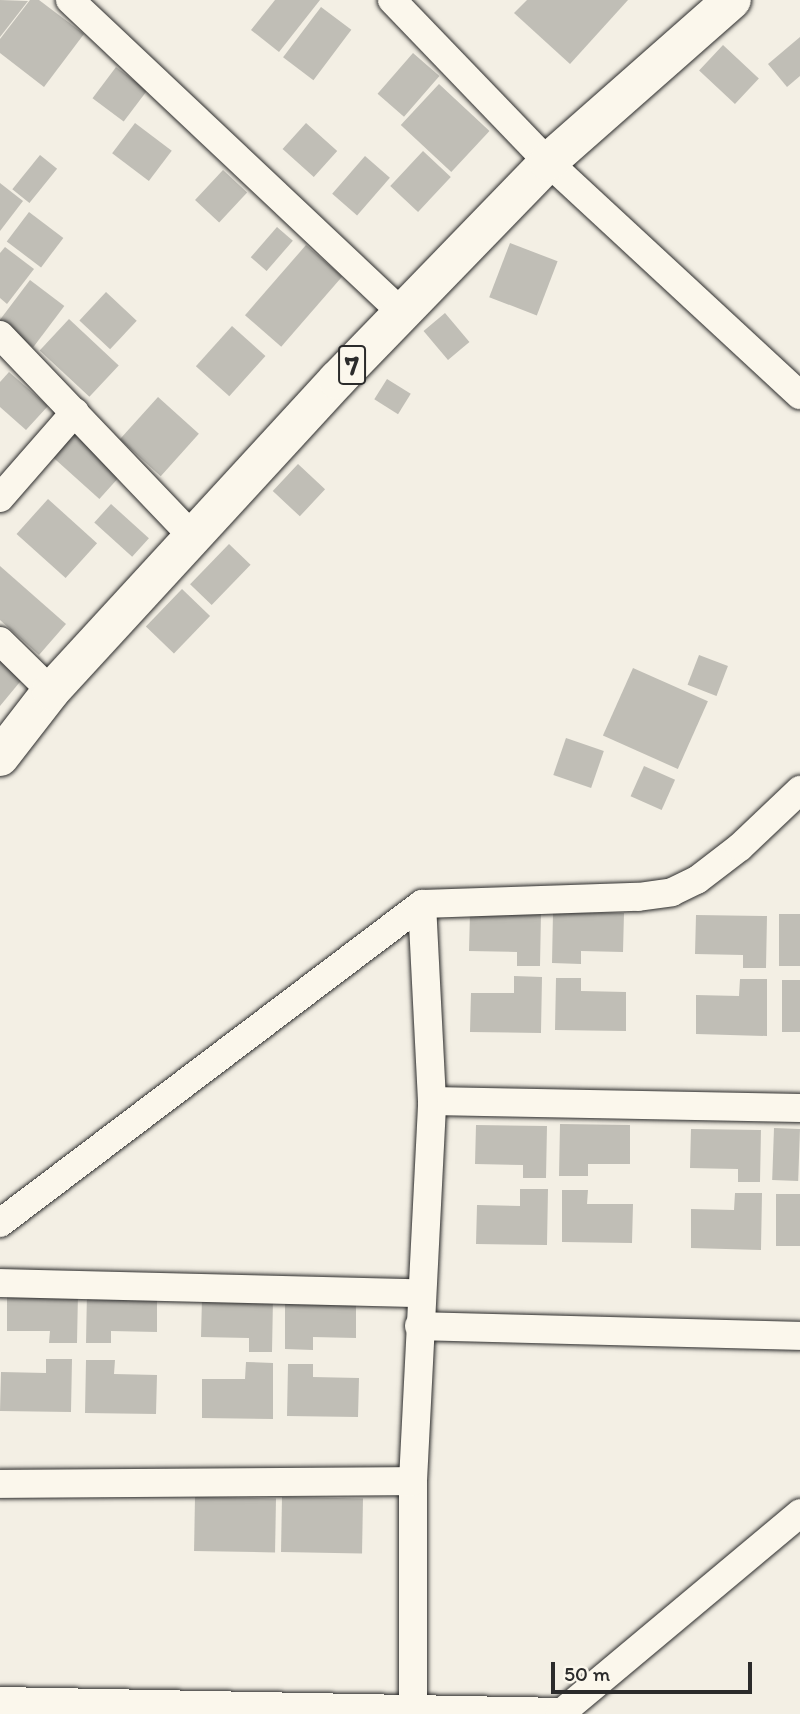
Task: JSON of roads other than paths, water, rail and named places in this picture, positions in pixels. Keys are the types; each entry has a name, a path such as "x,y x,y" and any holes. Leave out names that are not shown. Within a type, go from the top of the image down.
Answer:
{"highway":[{"name":"7","path":"0,757 51,691 402,313 548,162 732,0"}],"street":[{"path":"70,0 402,313"},
{"path":"393,0 548,162 800,395"},
{"path":"0,335 193,537"},
{"path":"0,498 75,412"},
{"path":"0,641 51,691"},
{"path":"0,1223 422,904 638,897 672,892 697,880 740,847 800,790"},
{"path":"413,1707 413,1481 432,1101 422,904"},
{"path":"432,1101 800,1108"},
{"path":"0,1283 421,1293"},
{"path":"419,1326 800,1336"},
{"path":"0,1484 413,1481"},
{"path":"0,1701 413,1707 560,1713 800,1513"}]}
